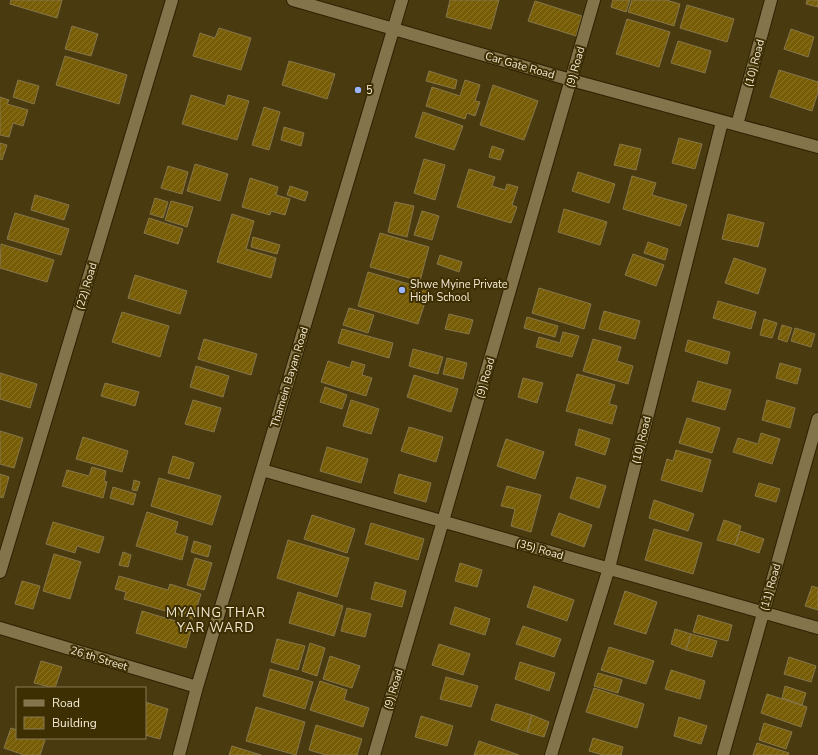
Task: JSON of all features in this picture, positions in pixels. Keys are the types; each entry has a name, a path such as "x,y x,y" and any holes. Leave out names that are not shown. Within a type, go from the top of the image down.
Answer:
{"street":[{"name":"(22) Road","path":"0,572 172,0"},
{"name":"Car Gate Road","path":"293,0 571,80 818,147"},
{"name":"Thamein Bayan Road","path":"179,755 197,687 402,0"},
{"name":"(9) Road","path":"374,755 594,0"},
{"name":"(10) Road","path":"737,125 771,0"},
{"name":"(10) Road","path":"551,755 609,568 722,122"},
{"name":"(11) Road","path":"723,755 762,612 818,419"},
{"name":"(35) Road","path":"262,470 818,628"},
{"name":"26 th Street","path":"0,628 197,687"}],"building":[{"path":"11,0 62,0 57,18 10,4"},
{"path":"450,0 499,0 491,29 446,17"},
{"path":"613,0 630,0 626,12 611,7"},
{"path":"632,0 666,0 680,4 674,26 628,12"},
{"path":"807,0 818,0 818,7 806,4"},
{"path":"535,1 582,16 576,36 528,21"},
{"path":"687,5 734,19 727,42 680,28"},
{"path":"627,19 670,32 659,67 616,54"},
{"path":"72,26 98,34 91,56 65,49"},
{"path":"219,28 251,38 241,70 193,56 200,33 215,38"},
{"path":"791,29 814,37 808,57 784,49"},
{"path":"678,41 711,51 705,73 671,63"},
{"path":"65,56 127,75 119,104 56,85"},
{"path":"289,61 335,74 327,99 282,85"},
{"path":"779,70 818,82 818,92 812,111 770,97"},
{"path":"429,71 457,80 455,89 426,81"},
{"path":"18,80 39,86 34,104 13,97"},
{"path":"465,80 480,85 475,101 480,102 475,116 467,113 465,119 426,106 432,87 460,96"},
{"path":"493,85 538,101 524,140 480,125"},
{"path":"191,95 225,106 228,95 249,101 237,140 182,124"},
{"path":"0,97 9,100 7,104 28,110 23,126 13,123 9,137 0,135"},
{"path":"264,107 280,112 269,150 252,145"},
{"path":"423,112 463,126 454,150 415,137"},
{"path":"284,127 304,133 301,146 281,140"},
{"path":"679,138 702,144 695,169 672,163"},
{"path":"0,143 7,145 2,160 0,159"},
{"path":"620,144 641,149 636,170 614,165"},
{"path":"492,146 504,150 500,160 489,157"},
{"path":"424,159 445,165 435,200 414,193"},
{"path":"195,164 228,174 220,201 187,191"},
{"path":"168,166 188,172 182,194 161,188"},
{"path":"469,169 495,177 492,186 505,190 507,184 518,187 512,205 517,207 511,223 457,207"},
{"path":"578,172 615,184 609,203 572,191"},
{"path":"632,176 656,183 652,195 687,205 680,226 623,209"},
{"path":"250,178 278,187 276,195 290,199 285,215 271,211 270,215 242,207"},
{"path":"290,186 308,192 305,201 287,195"},
{"path":"35,195 69,205 64,220 31,210"},
{"path":"155,198 168,202 163,218 150,214"},
{"path":"171,201 193,207 187,227 165,220"},
{"path":"395,202 414,206 407,237 388,232"},
{"path":"564,209 607,222 600,245 558,232"},
{"path":"422,211 439,216 432,240 414,235"},
{"path":"15,213 69,229 61,255 7,239"},
{"path":"232,214 254,221 246,249 276,258 271,278 217,262"},
{"path":"728,214 764,223 758,247 722,239"},
{"path":"149,218 183,229 178,244 144,233"},
{"path":"380,233 429,247 420,281 370,267"},
{"path":"253,237 280,245 277,254 251,247"},
{"path":"648,242 668,249 665,260 644,253"},
{"path":"1,244 54,260 47,282 0,268"},
{"path":"633,254 664,265 656,286 625,275"},
{"path":"440,255 462,262 459,272 437,264"},
{"path":"734,258 766,269 758,294 725,283"},
{"path":"368,272 429,290 418,324 358,306"},
{"path":"135,275 187,291 180,314 128,298"},
{"path":"539,288 591,304 584,329 532,313"},
{"path":"718,301 756,312 751,329 713,318"},
{"path":"349,308 374,315 368,333 343,325"},
{"path":"604,311 640,321 635,339 599,329"},
{"path":"122,312 169,326 160,357 112,342"},
{"path":"449,314 473,320 469,334 445,329"},
{"path":"527,317 558,326 555,337 524,328"},
{"path":"764,319 777,323 772,338 760,335"},
{"path":"782,325 792,328 787,342 778,339"},
{"path":"795,328 815,334 811,347 791,341"},
{"path":"342,329 393,343 389,358 338,343"},
{"path":"563,332 579,336 572,357 536,347 539,337 560,343"},
{"path":"204,339 257,354 251,375 198,359"},
{"path":"593,339 621,347 617,361 633,366 628,384 583,371"},
{"path":"688,340 730,352 727,364 685,351"},
{"path":"413,349 443,357 438,374 409,366"},
{"path":"447,358 467,363 463,379 443,374"},
{"path":"328,361 350,368 352,361 365,365 362,375 372,378 366,396 321,382"},
{"path":"780,363 801,369 797,384 776,378"},
{"path":"196,366 229,376 223,397 190,387"},
{"path":"0,373 37,384 30,408 0,399"},
{"path":"577,374 615,385 609,404 617,406 612,424 566,411"},
{"path":"414,375 458,389 451,412 407,397"},
{"path":"523,378 543,383 537,403 518,397"},
{"path":"698,381 731,390 725,410 692,401"},
{"path":"105,383 139,392 135,406 101,396"},
{"path":"325,387 347,395 342,409 320,402"},
{"path":"193,400 221,408 214,432 185,424"},
{"path":"351,400 379,409 371,434 343,426"},
{"path":"767,400 795,408 790,428 762,420"},
{"path":"687,418 720,428 712,453 679,443"},
{"path":"409,427 443,437 436,462 401,451"},
{"path":"579,429 610,439 605,455 575,445"},
{"path":"0,431 23,438 14,468 0,464"},
{"path":"761,433 780,439 772,464 733,452 738,438 758,444"},
{"path":"83,437 128,451 122,472 76,459"},
{"path":"506,439 544,452 535,479 497,466"},
{"path":"327,447 368,459 361,483 320,471"},
{"path":"676,450 711,460 702,492 661,480 667,459 673,461"},
{"path":"173,456 194,463 189,479 168,473"},
{"path":"92,467 106,471 104,481 107,482 103,498 62,486 67,470 89,476"},
{"path":"0,474 9,477 3,498 0,497"},
{"path":"399,474 431,483 426,502 394,493"},
{"path":"577,477 606,486 599,508 570,498"},
{"path":"159,478 221,496 212,525 151,506"},
{"path":"134,480 140,482 137,491 132,490"},
{"path":"759,483 780,489 776,502 755,496"},
{"path":"507,486 541,495 531,532 511,526 515,509 501,506"},
{"path":"113,487 136,494 133,505 110,498"},
{"path":"654,500 694,514 688,531 649,518"},
{"path":"147,512 178,522 175,533 188,537 182,560 136,546"},
{"path":"559,513 592,525 584,547 551,535"},
{"path":"312,515 355,529 347,553 304,539"},
{"path":"724,520 741,526 735,545 717,540"},
{"path":"53,522 104,537 99,553 77,546 75,553 46,544"},
{"path":"371,523 424,539 418,560 365,544"},
{"path":"654,529 702,543 693,574 645,560"},
{"path":"740,531 764,539 759,553 735,545"},
{"path":"288,540 349,558 337,597 277,578"},
{"path":"194,541 211,546 208,557 191,552"},
{"path":"123,552 131,555 128,567 119,565"},
{"path":"54,554 81,562 70,599 43,591"},
{"path":"195,558 212,563 204,590 187,585"},
{"path":"460,563 482,570 477,587 455,581"},
{"path":"119,576 168,590 170,584 201,594 193,619 124,599 126,592 115,589"},
{"path":"22,581 40,586 33,609 15,604"},
{"path":"375,582 406,591 402,607 371,599"},
{"path":"534,586 574,600 567,621 527,607"},
{"path":"812,586 818,588 818,610 805,606"},
{"path":"625,591 657,602 646,634 614,624"},
{"path":"298,592 343,606 334,636 289,623"},
{"path":"455,607 490,619 485,635 450,624"},
{"path":"347,608 371,614 365,637 341,631"},
{"path":"142,611 192,626 186,648 136,633"},
{"path":"698,615 732,625 728,641 693,632"},
{"path":"523,626 561,639 554,657 516,644"},
{"path":"675,629 691,634 686,650 671,644"},
{"path":"691,634 717,641 712,657 686,650"},
{"path":"277,639 305,646 298,670 271,662"},
{"path":"310,643 325,648 317,676 302,671"},
{"path":"439,644 470,654 463,675 432,665"},
{"path":"609,647 654,661 646,684 601,670"},
{"path":"330,656 360,666 352,688 323,679"},
{"path":"789,657 816,666 811,682 784,674"},
{"path":"41,661 62,667 55,687 34,683"},
{"path":"520,662 555,673 549,691 515,679"},
{"path":"270,669 313,682 305,709 263,696"},
{"path":"671,670 705,681 700,699 665,689"},
{"path":"598,673 622,680 618,693 594,686"},
{"path":"446,677 478,686 471,707 440,699"},
{"path":"320,681 347,690 344,700 369,708 363,727 310,710"},
{"path":"785,686 806,693 802,705 782,698"},
{"path":"594,688 644,704 637,728 586,712"},
{"path":"767,694 807,707 801,727 761,713"},
{"path":"146,702 168,709 160,739 146,735"},
{"path":"496,704 532,715 527,732 491,720"},
{"path":"256,707 305,722 296,755 246,741"},
{"path":"532,715 549,722 544,737 527,732"},
{"path":"421,716 453,726 447,746 415,737"},
{"path":"679,717 707,726 701,744 674,736"},
{"path":"764,723 792,732 786,749 759,740"},
{"path":"316,725 362,739 357,755 326,755 309,750"},
{"path":"11,728 16,730 16,739 45,740 40,755 24,755 4,748"},
{"path":"593,738 623,747 621,755 603,755 589,751"},
{"path":"479,741 519,755 474,755"},
{"path":"757,743 789,753 788,755 753,755"},
{"path":"232,746 261,755 229,755"}],"place":[{"name":"5","path":"358,90"},
{"name":"Shwe Myine Private High School","path":"402,290"}],"district":[{"name":"MYAING THAR YAR WARD","path":"216,620"}]}
